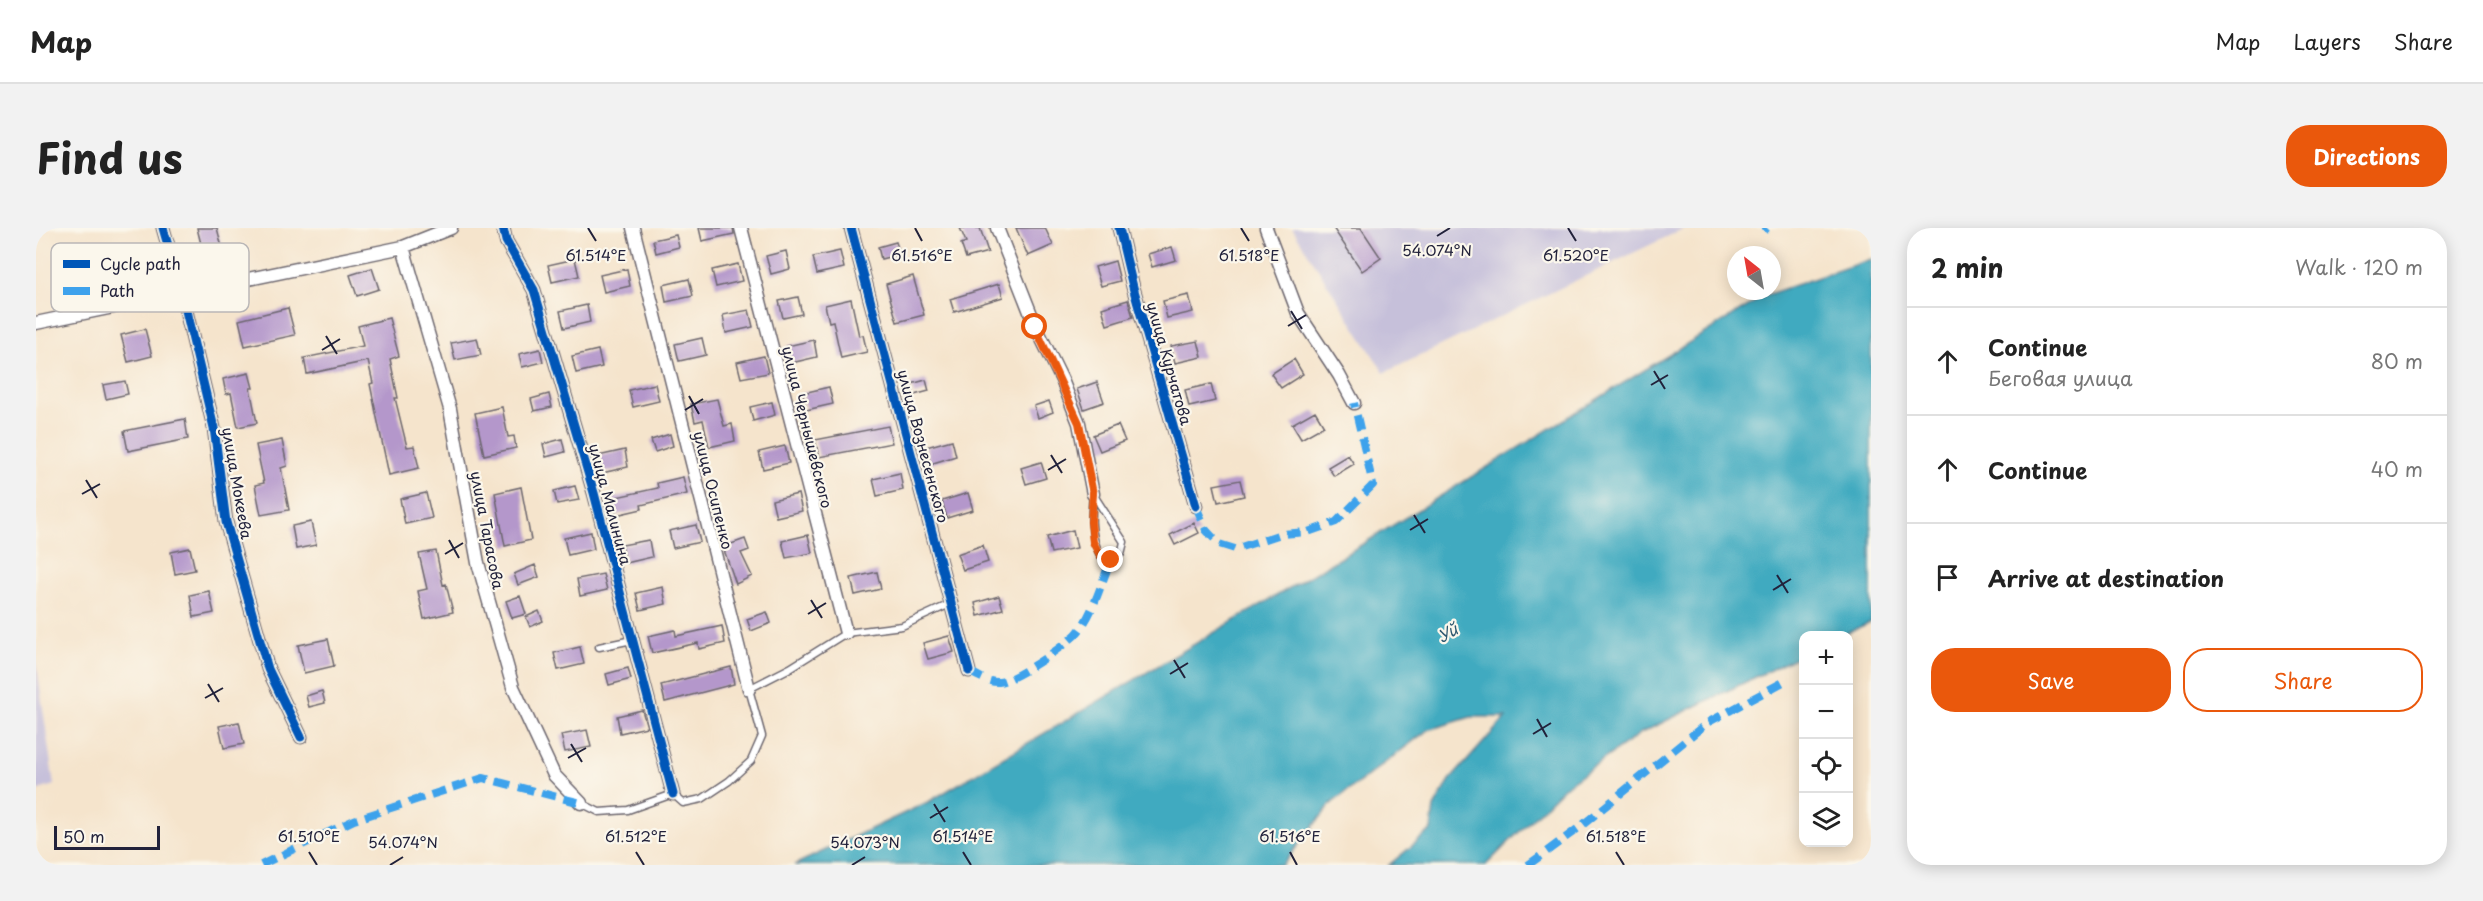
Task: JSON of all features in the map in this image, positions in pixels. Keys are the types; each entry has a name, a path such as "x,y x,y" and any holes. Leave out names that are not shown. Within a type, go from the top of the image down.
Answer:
{"street":[{"name":"улица Мокеева","path":"163,228 167,243"},
{"path":"249,280 403,247 451,228"},
{"name":"улица Малинина","path":"504,228 506,242 534,290 594,493 673,794"},
{"name":"улица Осипенко","path":"633,228 749,689"},
{"name":"улица Чернышевского","path":"741,228 846,633"},
{"name":"улица Вознесенского","path":"851,228 969,671"},
{"path":"996,228 1035,327 1079,423 1093,494"},
{"name":"улица Курчатова","path":"1119,228 1133,287 1196,506"},
{"path":"1266,228 1298,313 1339,375 1354,403"},
{"name":"улица Тарасова","path":"403,247 450,409 478,563 513,687 554,775 581,803"},
{"path":"36,323 91,312"},
{"name":"улица Мокеева","path":"186,312 214,428 226,522 268,669 301,737"}],"lane":[{"path":"1093,494 1124,542 1121,554 1111,560 1100,555 1093,542 1091,522 1093,494"},
{"path":"581,803 599,812 628,810 673,794 683,803 702,799 729,781 751,761 762,736 749,689 790,668 846,633 902,626 950,604"},
{"path":"599,647 632,640"}],"shaded area":[{"path":"1292,228 1685,228 1384,373"},
{"path":"36,660 54,785 36,791"}],"water":[{"name":"Уй","path":"1871,259 1871,622 1851,631 1799,631 1799,656 1641,733 1564,787 1486,865 1389,865 1431,830 1434,807 1450,780 1506,717 1471,717 1428,730 1332,803 1282,865 794,865 930,801 1340,558 1758,300 1781,300 1781,290"}],"building":[{"path":"197,228 217,228 221,243 201,243"},
{"path":"699,228 733,228 734,234 702,241"},
{"path":"960,228 980,228 988,252 966,258 961,244 966,242"},
{"path":"1016,228 1045,228 1053,245 1028,256"},
{"path":"1333,228 1361,228 1381,258 1362,271"},
{"path":"676,235 679,247 656,253 653,240"},
{"path":"896,242 900,254 881,259 878,247"},
{"path":"1172,247 1176,260 1152,267 1148,254"},
{"path":"786,251 790,269 771,274 766,256"},
{"path":"840,251 844,268 817,274 813,257"},
{"path":"575,259 579,276 552,282 548,265"},
{"path":"1115,261 1120,281 1101,286 1095,267"},
{"path":"738,264 742,281 716,287 712,270"},
{"path":"372,268 379,289 357,296 350,275"},
{"path":"627,269 630,286 604,292 600,275"},
{"path":"913,276 924,315 897,322 886,284"},
{"path":"689,279 693,296 666,302 663,285"},
{"path":"999,284 1003,297 954,312 950,299"},
{"path":"1189,295 1193,312 1167,318 1163,301"},
{"path":"798,297 802,314 783,318 779,301"},
{"path":"851,299 859,336 863,335 867,352 841,358 833,321 829,322 825,305"},
{"path":"1128,300 1133,317 1107,325 1102,308"},
{"path":"587,305 590,322 564,328 560,311"},
{"path":"288,308 295,335 245,346 239,320"},
{"path":"749,310 753,327 726,333 723,315"},
{"path":"389,318 399,356 390,359 398,398 395,398 407,447 414,446 419,468 389,475 370,384 373,383 368,361 307,374 304,358 363,346 358,326"},
{"path":"145,329 152,356 128,362 121,335"},
{"path":"477,338 481,355 455,360 451,343"},
{"path":"702,338 706,355 679,361 675,344"},
{"path":"814,340 817,357 791,363 787,346"},
{"path":"1198,341 1202,357 1175,363 1171,346"},
{"path":"540,349 543,362 522,367 519,354"},
{"path":"598,350 602,367 576,373 572,356"},
{"path":"764,356 768,373 741,378 737,362"},
{"path":"1294,359 1303,374 1281,388 1271,374"},
{"path":"249,373 257,423 238,427 231,393 226,394 223,379"},
{"path":"926,380 929,391 914,395 911,384"},
{"path":"125,381 128,394 106,399 103,385"},
{"path":"1097,382 1104,402 1084,409 1077,389"},
{"path":"655,384 659,401 633,407 629,390"},
{"path":"1211,384 1215,401 1189,407 1185,390"},
{"path":"829,387 833,404 806,410 803,393"},
{"path":"549,394 552,407 534,411 531,399"},
{"path":"717,399 724,426 732,424 735,441 709,447 703,420 695,422 691,404"},
{"path":"1049,401 1053,412 1038,418 1034,406"},
{"path":"772,402 775,415 753,421 750,407"},
{"path":"502,407 508,437 514,436 516,448 484,455 475,413"},
{"path":"1315,411 1324,426 1301,439 1292,424"},
{"path":"185,419 188,439 128,451 124,431"},
{"path":"1118,425 1125,441 1100,451 1093,435"},
{"path":"888,426 892,443 819,457 815,440"},
{"path":"670,434 673,446 655,452 651,440"},
{"path":"562,439 565,452 546,457 543,444"},
{"path":"282,440 287,466 281,468 289,510 261,515 255,485 264,483 256,445"},
{"path":"952,440 956,456 930,464 926,447"},
{"path":"785,446 789,463 763,469 759,452"},
{"path":"625,450 628,467 602,473 598,456"},
{"path":"1348,455 1354,464 1334,476 1328,467"},
{"path":"1041,462 1046,478 1026,484 1021,468"},
{"path":"900,473 903,490 877,496 873,479"},
{"path":"683,477 687,494 641,505 642,509 616,515 612,498 658,488 657,483"},
{"path":"1240,480 1244,496 1218,502 1214,485"},
{"path":"575,486 579,500 557,504 554,491"},
{"path":"521,487 531,540 505,546 495,493"},
{"path":"426,493 432,518 405,524 400,499"},
{"path":"968,493 973,510 947,518 942,501"},
{"path":"798,494 802,511 776,517 772,500"},
{"path":"311,522 316,545 296,549 292,526"},
{"path":"1194,523 1199,533 1175,545 1170,535"},
{"path":"696,525 700,542 673,548 669,531"},
{"path":"1073,530 1077,548 1051,553 1047,537"},
{"path":"591,532 594,549 568,555 564,538"},
{"path":"808,535 812,553 786,558 782,541"},
{"path":"745,539 749,550 741,553 752,576 736,584 723,547"},
{"path":"649,540 652,557 626,563 622,545"},
{"path":"983,545 988,562 963,570 957,554"},
{"path":"190,548 195,570 175,574 171,552"},
{"path":"436,551 443,585 446,584 453,612 424,619 418,591 427,589 419,554"},
{"path":"535,565 539,577 518,585 514,574"},
{"path":"877,572 881,589 855,595 851,578"},
{"path":"603,574 607,590 580,596 577,579"},
{"path":"663,587 666,604 640,610 636,593"},
{"path":"209,591 214,613 194,617 190,595"},
{"path":"520,596 526,614 512,618 506,601"},
{"path":"999,596 1003,609 978,616 975,603"},
{"path":"539,611 543,621 530,627 526,617"},
{"path":"767,612 771,623 751,631 747,619"},
{"path":"722,626 725,643 699,649 698,643 652,653 648,636 675,630 676,636"},
{"path":"949,636 954,652 928,659 923,643"},
{"path":"328,639 334,666 304,673 298,645"},
{"path":"580,647 584,664 558,670 554,653"},
{"path":"731,667 734,684 665,702 661,685"},
{"path":"628,668 631,679 609,685 606,674"},
{"path":"322,691 325,703 309,707 306,696"},
{"path":"642,710 647,727 620,733 617,716"},
{"path":"239,722 244,744 224,748 219,726"},
{"path":"587,730 591,747 565,752 561,735"}],"marked path":[{"path":"1764,231 1767,228"},
{"path":"1196,506 1206,530 1219,544 1235,549 1281,534 1308,532 1336,522 1373,485 1354,403"},
{"path":"969,671 980,677 999,682 1028,669 1064,645 1084,624 1111,560"},
{"path":"1528,865 1580,827 1707,723 1787,680"},
{"path":"261,865 354,820 483,778 581,803"}],"cycle path":[{"path":"163,228 167,243"},
{"path":"503,228 506,241 534,290 594,493 673,794"},
{"path":"851,228 969,671"},
{"path":"1119,228 1133,287 1196,506"},
{"path":"186,312 214,428 226,522 268,669 301,737"}],"route":[{"path":"1035,327 1062,380 1079,423 1093,494 1091,522 1093,542 1100,555 1111,560"}]}
